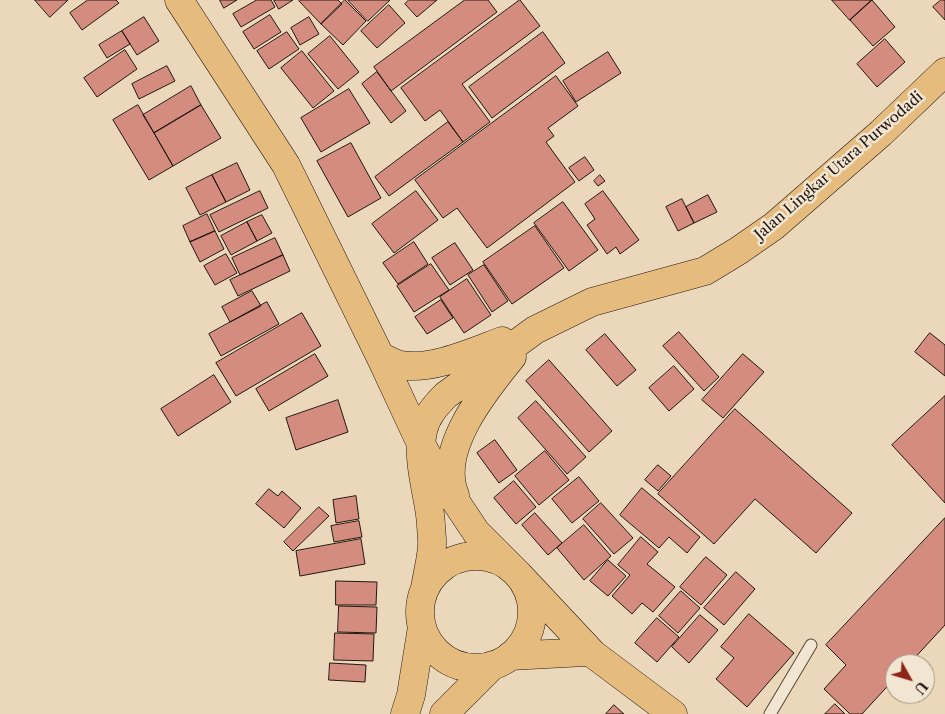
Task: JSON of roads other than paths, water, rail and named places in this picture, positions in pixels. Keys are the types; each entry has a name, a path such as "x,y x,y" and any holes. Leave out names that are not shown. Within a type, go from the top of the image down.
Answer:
{"main road":[{"path":"179,0 286,165 421,444 440,478 476,532 592,654 673,714"},
{"name":"Jalan Lingkar Utara Purwodadi","path":"421,444 423,430 428,418 434,407 446,395 535,330 592,302 705,271 774,226 880,133 945,72"},
{"path":"380,356 400,365 422,366 459,357 535,330"},
{"name":"Jalan Lingkar Utara Purwodadi","path":"459,506 452,488 452,460 457,439 472,410 494,378 535,330"},
{"path":"421,444 423,481 429,508 432,542 420,614 422,627 429,644 450,661 458,665 475,668 502,661 586,652 592,654"},
{"path":"425,589 435,573 450,562 468,556 487,556 504,562 518,575 528,590 532,608 530,626 523,643 444,714"},
{"path":"405,714 411,695 422,627"}],"lane":[{"path":"770,714 811,645"}]}
